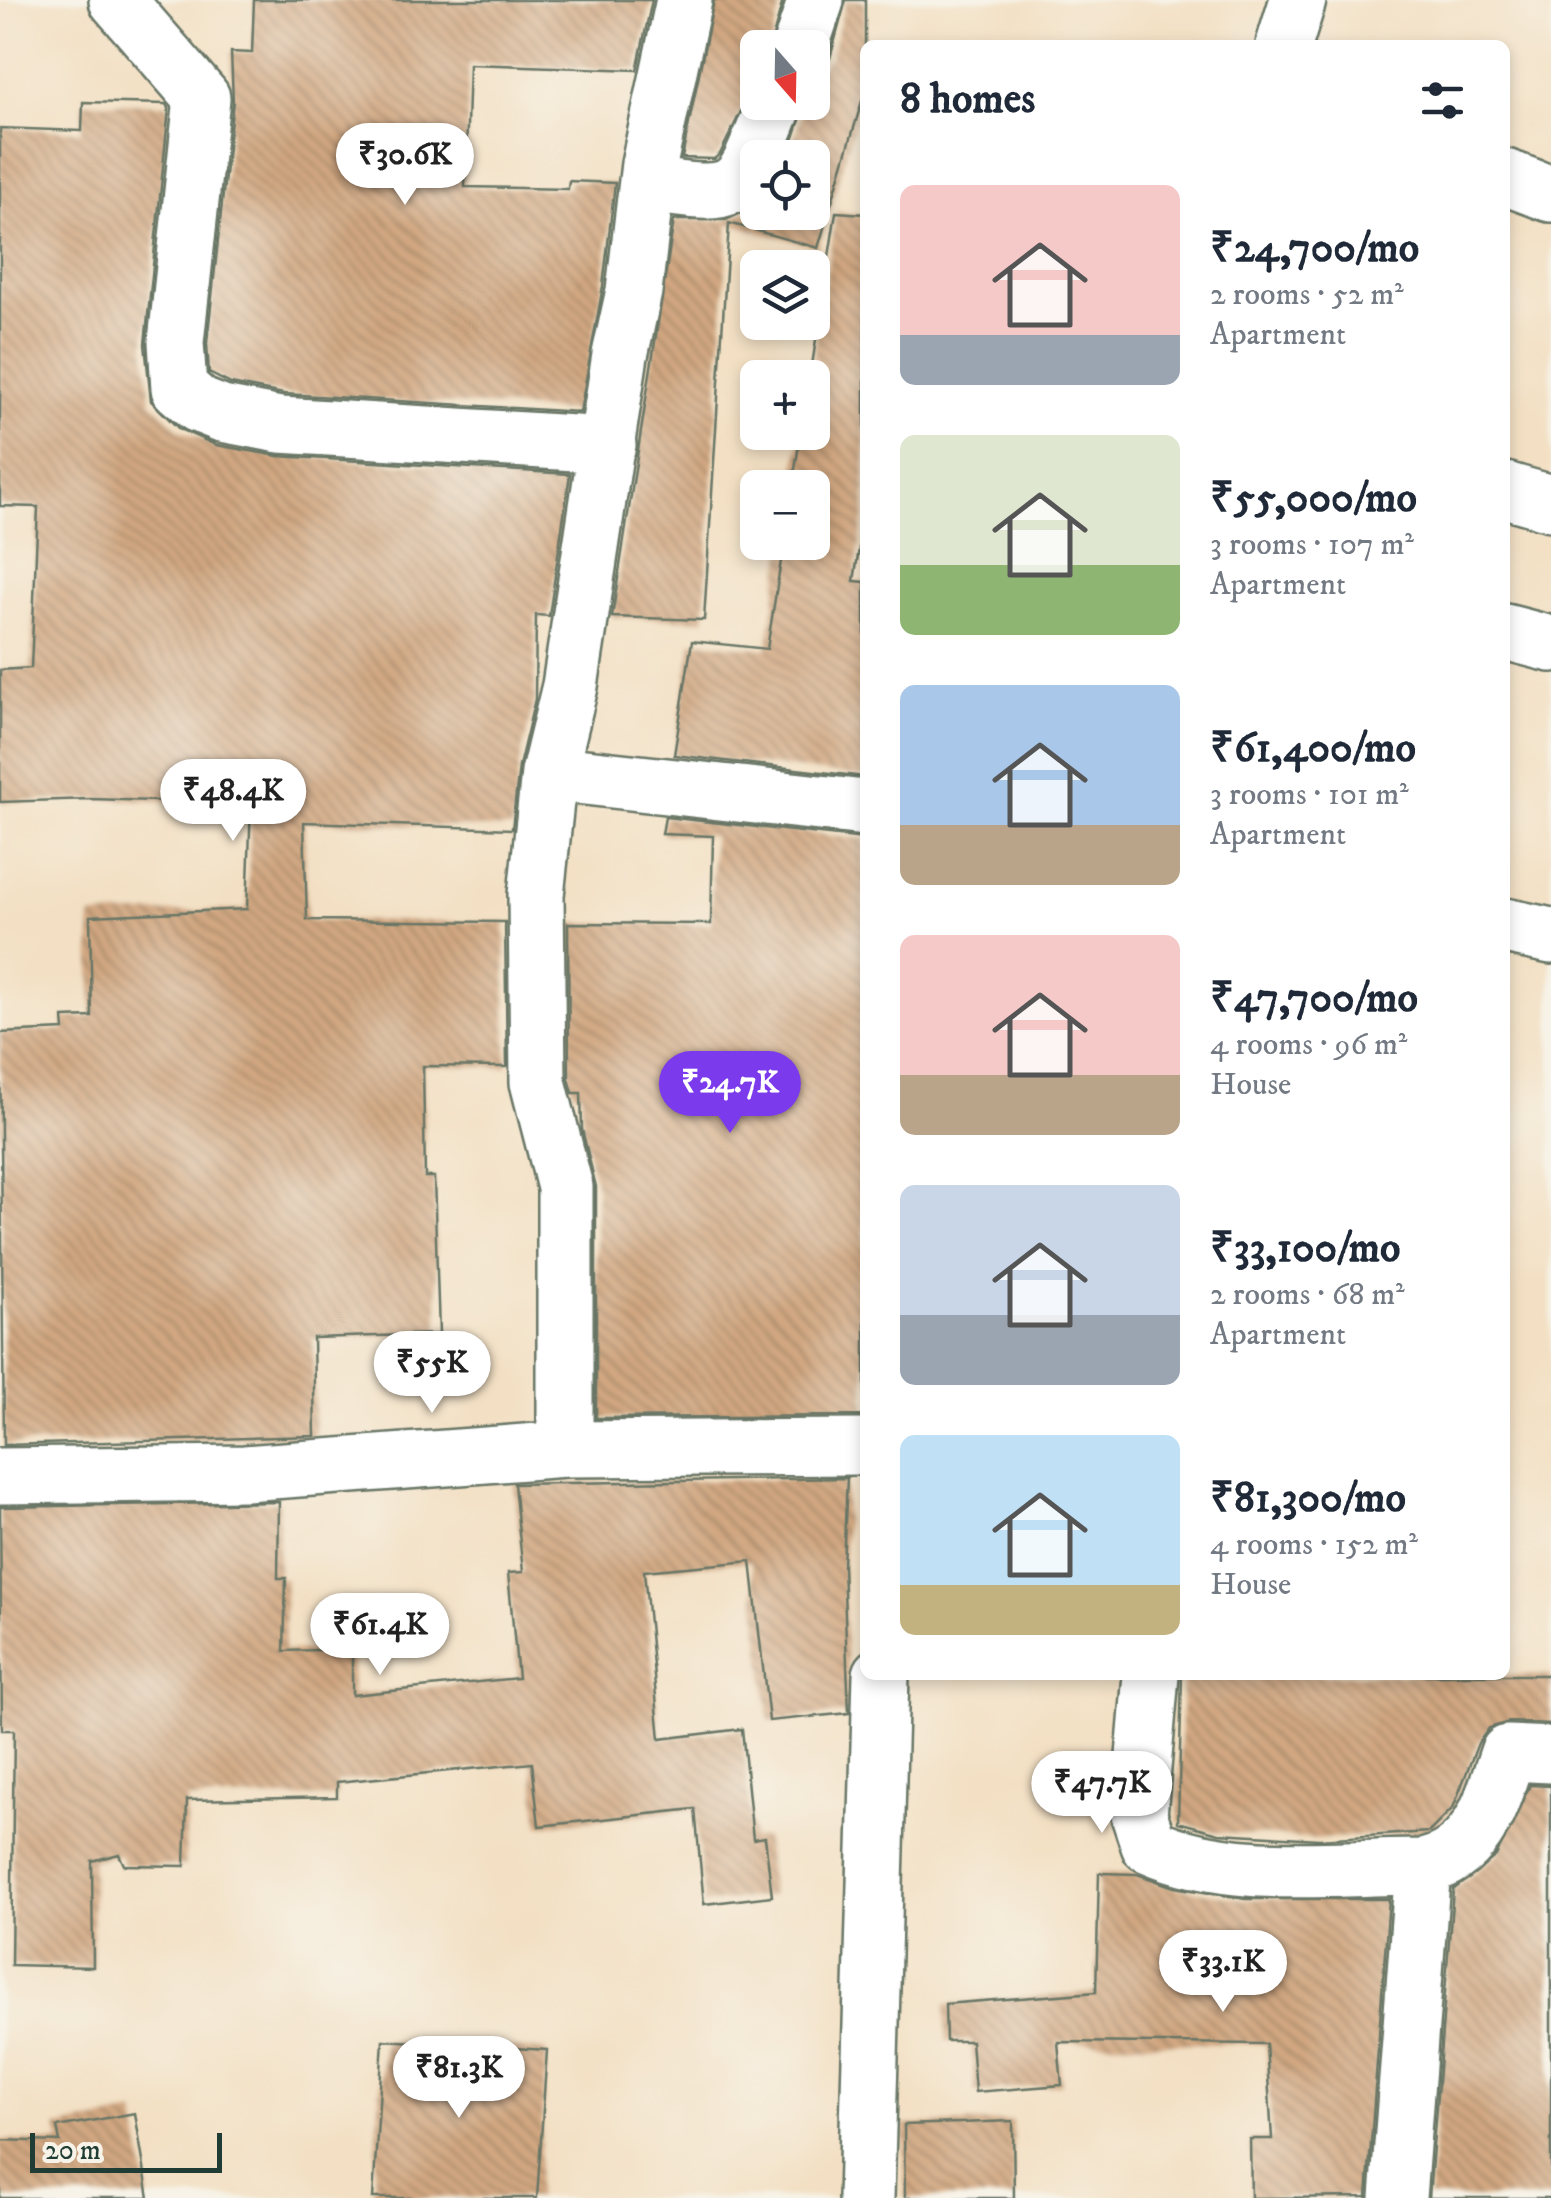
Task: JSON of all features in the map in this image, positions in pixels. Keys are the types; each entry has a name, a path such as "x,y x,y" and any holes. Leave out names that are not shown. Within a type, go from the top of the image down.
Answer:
{"street":[{"path":"117,0 202,98 176,342 179,388 198,405 222,414 280,425 608,445"},
{"path":"565,1449 565,1187 538,1082 536,895 549,773 570,686 647,184 684,0"},
{"path":"806,30 816,0"},
{"path":"1286,40 1298,0"},
{"path":"647,184 699,194 728,190 746,173 768,120"},
{"path":"1510,179 1551,194"},
{"path":"1510,491 1551,503"},
{"path":"1510,633 1551,644"},
{"path":"549,773 860,807"},
{"path":"1510,927 1551,936"},
{"path":"0,1476 244,1473 565,1449 860,1447"},
{"path":"866,2198 880,1680"},
{"path":"1151,1680 1139,1815 1149,1846 1176,1857 1243,1867 1423,1866 1444,1862 1481,1830 1508,1753 1551,1755"},
{"path":"1398,2198 1423,1866"}],"building":[{"path":"254,0 652,0 637,70 469,64 465,187 568,189 569,181 615,183 603,286 580,412 284,394 231,384 209,373 207,343 233,101 231,52 252,53"},
{"path":"714,0 783,0 775,30 740,30 740,113 720,154 714,159 682,158"},
{"path":"846,0 865,0 865,40 860,40 860,108 830,208 830,140 793,140 800,120 830,120 830,58"},
{"path":"83,102 166,104 169,108 145,344 151,401 179,429 216,445 278,456 570,474 549,616 536,615 535,699 519,766 512,829 304,822 307,920 505,922 507,1067 423,1066 425,1177 434,1177 439,1334 313,1338 315,1436 4,1445 0,1033 64,1030 63,1018 92,1017 90,916 247,909 251,804 91,799 0,802 0,670 31,668 38,507 0,506 0,128 82,131"},
{"path":"836,212 860,214 860,542 854,581 860,582 860,776 674,755 692,641 767,649 781,560 830,560 830,470 795,470 798,450 830,450 830,360 813,360 816,340 830,340 830,250"},
{"path":"740,213 740,226 729,223 704,620 612,617 674,220 726,220"},
{"path":"754,230 823,230 818,248"},
{"path":"665,817 860,838 860,1416 596,1418 596,1187 582,1129 581,1093 573,1093 569,1078 568,923 711,924 713,836 662,834"},
{"path":"847,1478 843,1566 849,1713 769,1721 751,1561 644,1571 660,1739 742,1729 753,1839 765,1837 772,1896 704,1904 695,1809 539,1826 532,1763 337,1782 337,1797 187,1800 185,1866 124,1865 119,1854 92,1861 93,1967 11,1965 14,1730 2,1730 0,1507 279,1502 278,1578 286,1578 284,1651 352,1649 352,1695 518,1678 508,1573 523,1572 514,1484"},
{"path":"1510,1675 1551,1675 1551,1724 1509,1722 1489,1728 1478,1743 1453,1808 1429,1832 1319,1839 1219,1833 1178,1822 1182,1680 1510,1680"},
{"path":"1530,1785 1551,1786 1551,2198 1429,2198 1453,1890 1496,1856"},
{"path":"1099,1873 1137,1874 1174,1887 1245,1899 1389,1899 1367,2197 1251,2198 1250,2139 1272,2139 1266,2044 1058,2042 1062,2085 975,2092 971,2041 946,2041 945,2004 1096,1992"},
{"path":"383,2040 547,2050 537,2198 373,2198"},
{"path":"135,2113 149,2198 0,2198 0,2140 60,2142 57,2127"},
{"path":"1013,2121 1014,2198 905,2198 904,2125"}]}
